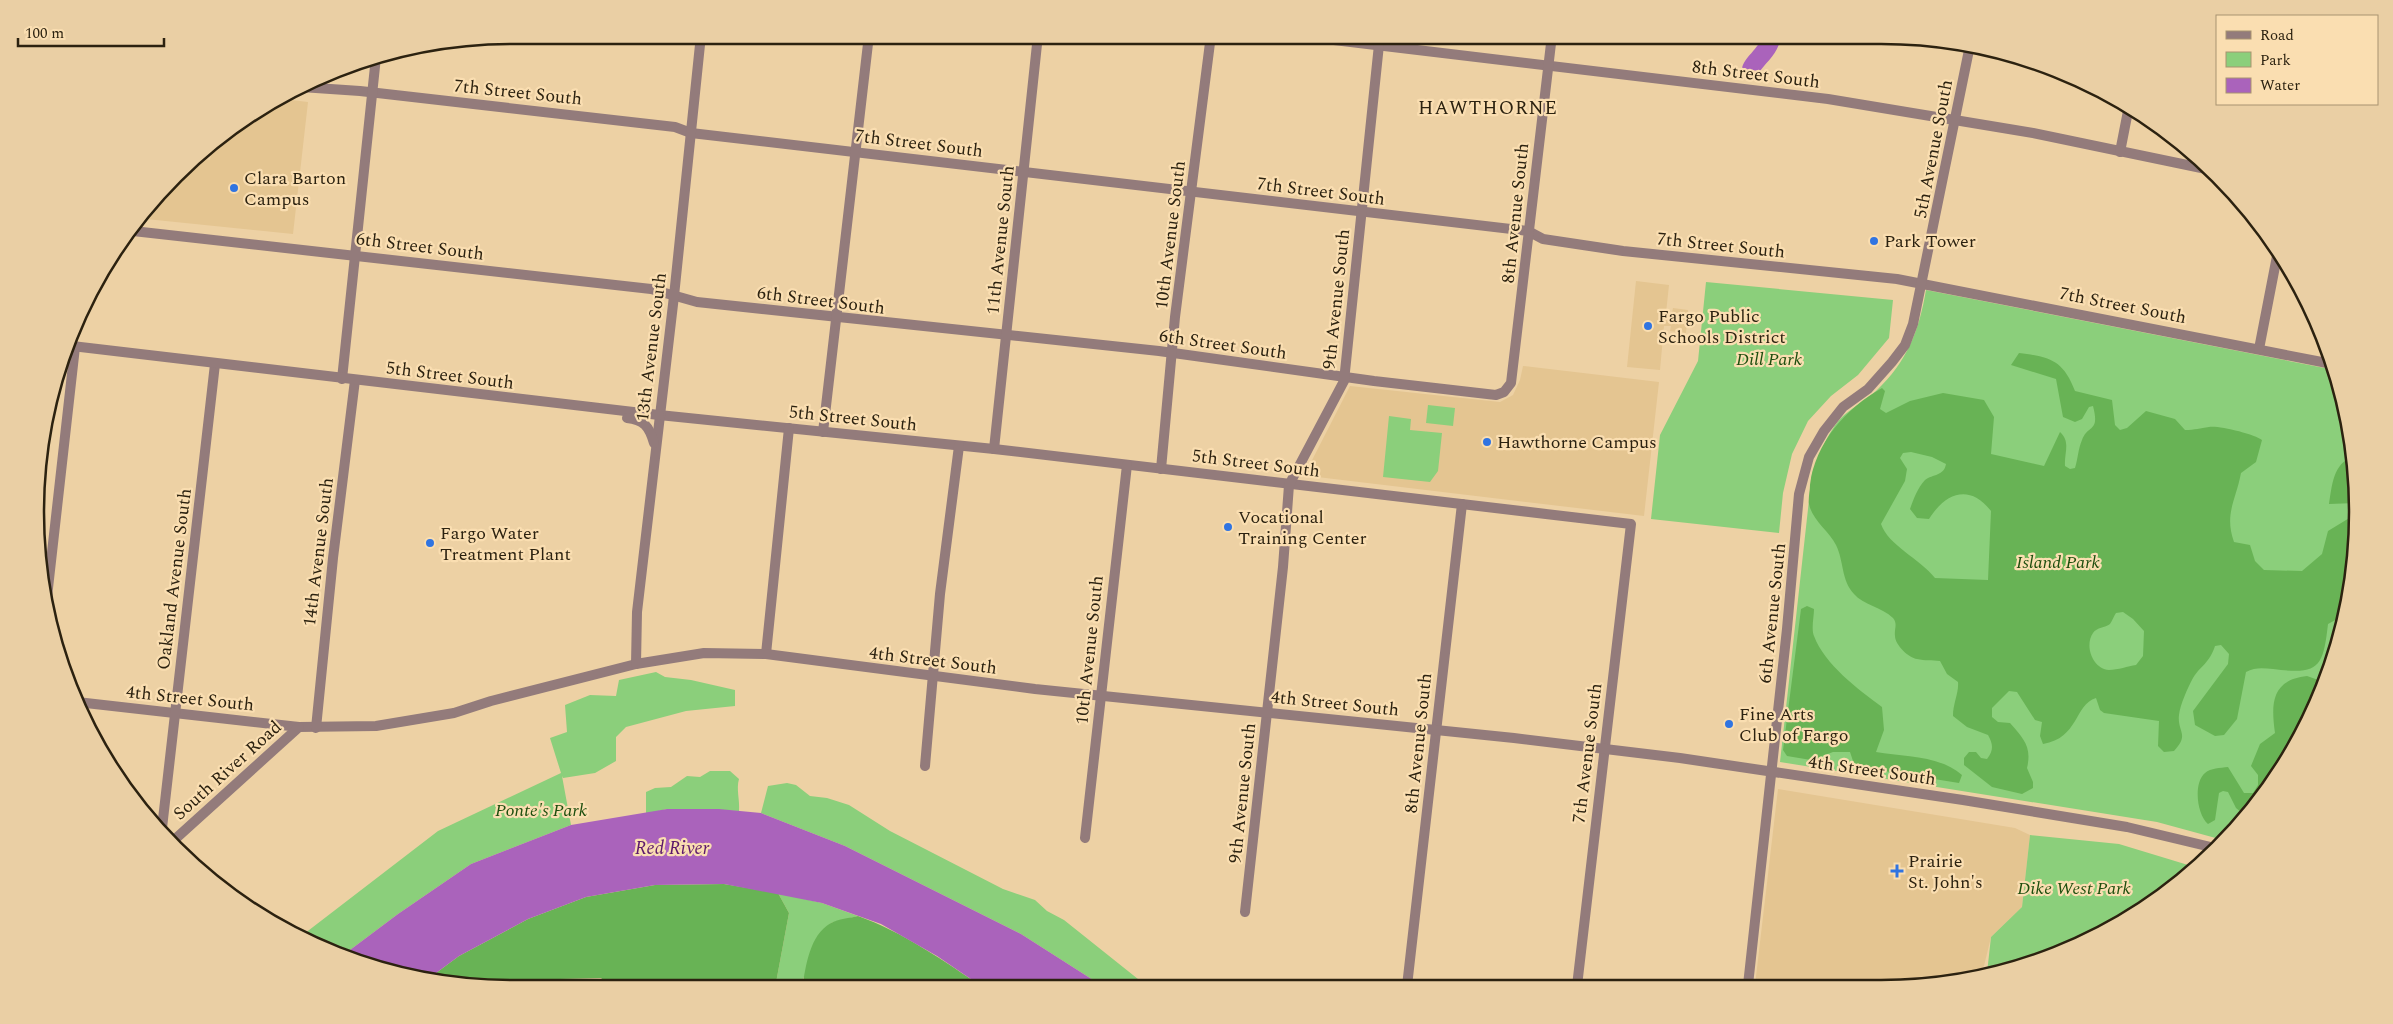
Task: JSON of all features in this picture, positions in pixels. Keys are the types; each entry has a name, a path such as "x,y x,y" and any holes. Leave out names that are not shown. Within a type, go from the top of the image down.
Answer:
{"street":[{"name":"13th Avenue South","path":"636,664 637,612 674,296 700,44"},
{"path":"823,432 868,44"},
{"name":"11th Avenue South","path":"994,449 1037,44"},
{"name":"10th Avenue South","path":"1161,469 1172,353 1210,44"},
{"name":"9th Avenue South","path":"1245,912 1283,567 1289,485 1345,377 1379,44"},
{"name":"8th Street South","path":"1405,44 1548,66 1828,99 2033,133 2198,167"},
{"name":"8th Avenue South","path":"1504,392 1511,383 1517,340 1551,44"},
{"name":"5th Avenue South","path":"1921,283 1969,52"},
{"path":"342,379 375,65"},
{"name":"7th Street South","path":"314,88 373,92 675,126 691,133 1528,231 1544,239 1622,252 1897,279 2324,362"},
{"path":"2120,152 2127,114"},
{"name":"6th Street South","path":"137,232 651,289 697,302 1172,353 1345,377 1496,395 1504,392"},
{"path":"2260,349 2276,261"},
{"name":"6th Avenue South","path":"1749,980 1788,629 1799,494 1809,457 1824,431 1843,407 1868,389 1905,346 1913,324 1921,283"},
{"name":"5th Street South","path":"74,347 659,415 994,449 1631,524"},
{"path":"49,578 73,351"},
{"name":"Oakland Avenue South","path":"162,824 214,364"},
{"name":"14th Avenue South","path":"316,728 332,565 356,380"},
{"path":"571,405 588,414 640,420 651,432 656,449"},
{"path":"766,654 789,428"},
{"path":"925,766 940,594 959,446"},
{"name":"10th Avenue South","path":"1085,838 1127,465"},
{"name":"8th Avenue South","path":"1408,980 1462,504"},
{"name":"7th Avenue South","path":"1578,980 1603,749 1631,524"},
{"name":"4th Street South","path":"454,713 490,700 636,664 704,652 766,654 1100,696 1436,730 1771,771 2127,827 2208,846"},
{"name":"4th Street South","path":"84,703 299,727"},
{"name":"South River Road","path":"177,839 299,727 376,726 454,713"}],"shaded area":[{"name":"Clara Barton Campus","path":"290,100 308,102 293,234 147,219 160,203 203,160 210,160 211,154 278,106"},
{"name":"Fargo Public Schools District","path":"1636,281 1669,285 1666,313 1672,313 1673,308 1688,310 1686,333 1670,331 1671,326 1664,326 1660,370 1627,367"},
{"name":"Hawthorne Campus","path":"1523,366 1659,382 1644,516 1309,476 1307,470 1350,386 1500,402 1513,395 1520,380"},
{"name":"Prairie St. John's","path":"1778,789 2015,828 2030,835 2022,907 1991,937 1984,966 1981,969 1949,975 1888,980 1756,980"}],"green space":[{"name":"Dill Park","path":"1706,282 1893,300 1889,338 1858,375 1831,396 1808,421 1792,454 1783,493 1779,533 1651,519 1660,435 1698,361"},
{"name":"Island Park","path":"1926,290 2326,368 2340,421 2348,481 2348,543 2340,603 2333,633 2314,691 2287,746 2252,797 2217,838 2157,822 1780,762 1812,473 1835,425 1844,415 1876,391 1904,357 1920,319"},
{"path":"2019,353 2039,356 2054,362 2066,373 2075,391 2112,400 2115,425 2120,430 2127,428 2146,411 2175,419 2185,430 2220,427 2262,440 2256,462 2241,473 2230,523 2234,542 2250,545 2255,561 2264,570 2302,571 2322,554 2328,531 2349,518 2348,543 2340,603 2336,620 2328,624 2321,659 2309,669 2300,671 2259,668 2246,672 2237,719 2224,735 2215,736 2195,725 2193,711 2228,664 2229,654 2221,645 2215,646 2208,661 2193,678 2187,691 2179,715 2182,737 2174,751 2164,752 2158,746 2159,721 2104,713 2100,710 2096,698 2084,707 2070,729 2055,741 2043,744 2040,736 2042,722 2035,720 2017,692 2009,691 1992,708 1992,717 1998,722 2010,723 2028,749 2027,768 2033,782 2033,788 2022,794 1992,787 1964,765 1964,758 1969,752 1976,752 1981,758 1987,759 1992,747 1988,735 1967,727 1953,716 1958,682 1947,674 1940,661 1917,659 1907,654 1896,640 1896,624 1893,618 1884,611 1862,601 1850,589 1836,545 1811,510 1809,502 1810,485 1818,455 1834,428 1856,406 1882,388 1885,391 1880,409 1886,413 1910,401 1943,393 1984,400 1994,417 1991,454 2044,466 2060,432 2066,444 2065,466 2070,469 2075,468 2082,440 2094,424 2095,415 2093,406 2089,407 2082,419 2075,422 2063,417 2056,379 2011,365","holes":["1911,452 1932,457 1946,464 1945,468 1922,483 1910,509 1917,518 1929,519 1951,497 1967,495 1983,502 1991,511 1988,580 1935,578 1890,539 1881,524 1905,481 1907,469 1900,458 1903,453","2123,612 2133,619 2144,631 2143,656 2136,665 2112,670 2103,669 2098,666 2092,656 2089,644 2093,633 2110,624 2116,613"]},
{"path":"1428,405 1455,408 1453,426 1426,423"},
{"path":"1389,416 1411,419 1410,430 1442,433 1438,471 1430,482 1383,477"},
{"path":"2346,460 2349,503 2329,504 2335,476 2341,464"},
{"path":"1807,606 1814,609 1813,633 1826,657 1843,676 1882,707 1884,730 1876,752 1921,758 1943,764 1953,768 1962,775 1959,783 1859,767 1853,761 1850,752 1833,752 1811,760 1787,756 1783,750 1801,609"},
{"name":"Ponte's Park","path":"656,672 665,677 691,680 735,690 735,706 686,711 626,727 616,737 616,761 595,773 563,778 562,776 571,825 471,864 398,914 349,951 306,932 438,831 561,773 550,738 567,732 565,705 590,695 616,696 619,680"},
{"path":"2307,676 2318,680 2287,746 2240,812 2236,808 2228,792 2223,791 2219,793 2215,820 2208,824 2204,820 2199,807 2198,791 2201,778 2210,770 2228,767 2244,793 2253,793 2258,785 2258,775 2251,766 2260,744 2275,733 2273,712 2276,695 2280,688 2295,678"},
{"path":"710,771 730,771 739,779 739,811 667,809 646,814 646,792 655,788 671,787 687,776 700,777"},
{"path":"787,783 796,785 810,796 827,798 849,805 890,831 1003,889 1035,900 1047,911 1064,920 1139,980 1093,980 1021,934 845,846 761,813 768,786"},
{"name":"Dike West Park","path":"2030,835 2119,844 2189,865 2141,901 2115,918 2088,932 2032,955 1988,967 1991,937 2022,907"},
{"path":"724,884 778,893 789,913 776,980 603,980 601,978 512,980 481,979 435,973 459,956 528,919 586,897 655,885"},
{"path":"778,893 822,903 858,916 831,923 803,980 776,980 789,913"},
{"path":"858,916 891,930 972,980 803,980 807,961 818,935 831,923"}],"water":[{"path":"1779,44 1771,58 1760,71 1742,69 1745,61 1758,45"},
{"name":"Red River","path":"667,809 719,809 761,813 845,846 1021,934 1093,980 972,980 937,956 881,924 822,903 724,884 655,885 586,897 528,919 459,956 435,973 391,964 349,951 398,914 471,864 571,825"}],"place":[{"name":"Clara Barton Campus","path":"234,188"},
{"name":"Park Tower","path":"1874,241"},
{"name":"Fargo Public Schools District","path":"1648,326"},
{"name":"Hawthorne Campus","path":"1487,442"},
{"name":"Vocational Training Center","path":"1228,527"},
{"name":"Fargo Water Treatment Plant","path":"430,543"},
{"name":"Fine Arts Club of Fargo","path":"1729,724"},
{"name":"Prairie St. John's","path":"1897,871"}],"district":[{"name":"HAWTHORNE","path":"1488,107"}]}
